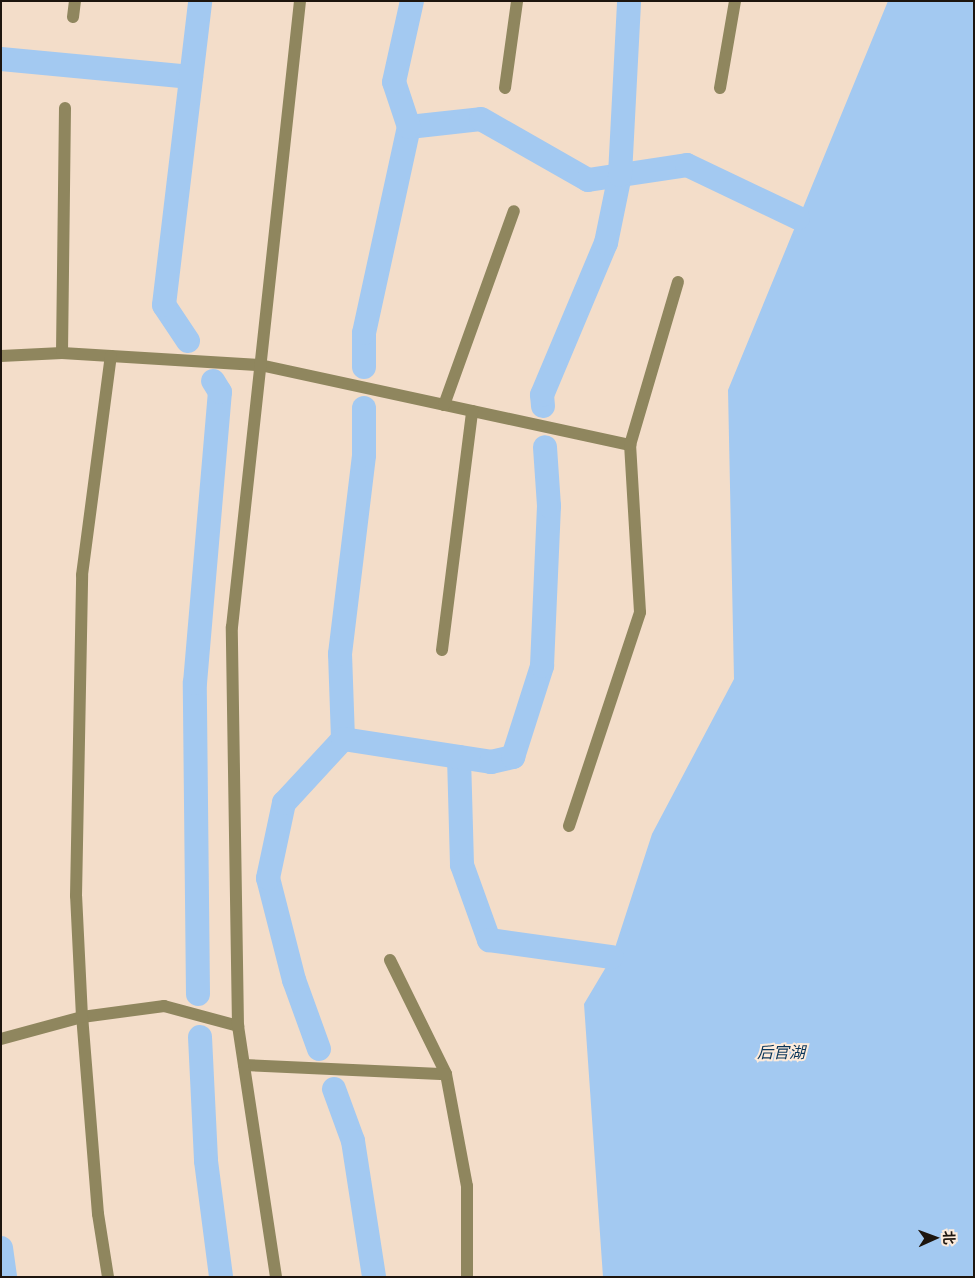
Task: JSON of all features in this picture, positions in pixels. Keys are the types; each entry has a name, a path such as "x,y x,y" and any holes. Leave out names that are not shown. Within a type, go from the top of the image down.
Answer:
{"street":[{"path":"73,17 74,1"},
{"path":"276,1277 238,1026 232,627 300,1"},
{"path":"505,88 517,1"},
{"path":"720,88 735,1"},
{"path":"62,353 65,108"},
{"path":"444,405 514,211"},
{"path":"569,826 640,612 630,445 678,282"},
{"path":"1,356 62,353 260,364 630,445"},
{"path":"108,1277 98,1214 82,1017 76,896 82,575 111,356"},
{"path":"442,650 472,411"},
{"path":"390,960 446,1074 467,1186 467,1277"},
{"path":"1,1039 82,1017 164,1006 238,1026"},
{"path":"244,1065 446,1074"}],"water":[{"name":"后官湖","path":"888,1 974,1 974,1277 603,1277 584,1004 612,957 652,834 734,679 728,390"}],"waterway":[{"path":"188,341 164,305 200,1"},
{"path":"364,367 364,333 409,127 394,82 412,1"},
{"path":"543,406 542,395 606,243 620,175 629,1"},
{"path":"1,59 191,77"},
{"path":"409,127 481,119 588,180 687,165 798,218"},
{"path":"198,994 195,683 220,392 213,381"},
{"path":"343,739 340,654 364,455 364,408"},
{"path":"319,1049 294,980 268,878 284,803 343,739 491,762 513,757 542,666 549,506 545,447"},
{"path":"459,757 462,865 489,940 612,957"},
{"path":"200,1037 206,1161 221,1277"},
{"path":"334,1089 353,1141 374,1277"},
{"path":"1,1248 5,1277"}]}
